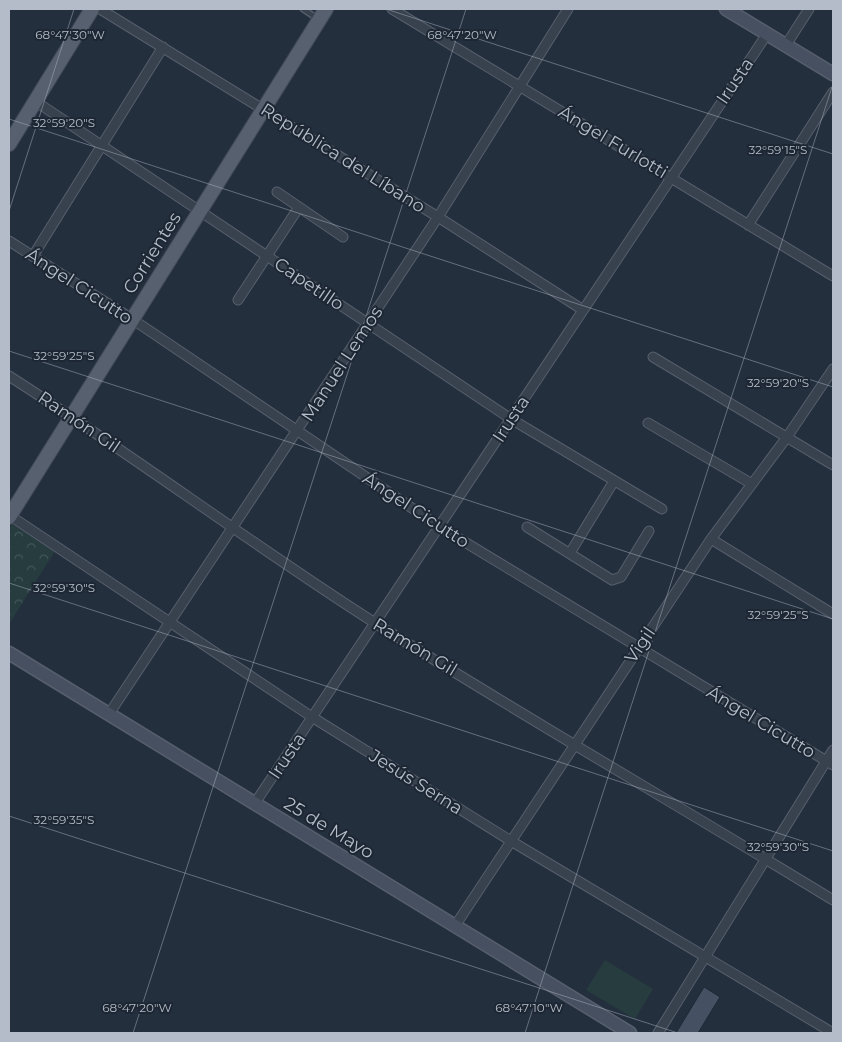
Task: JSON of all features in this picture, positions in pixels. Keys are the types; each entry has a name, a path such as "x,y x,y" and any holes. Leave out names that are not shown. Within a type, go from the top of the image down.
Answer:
{"main road":[{"path":"9,144 92,9"},
{"name":"Corrientes","path":"9,516 322,14"}],"street":[{"name":"República del Líbano","path":"100,9 438,217 583,310"},
{"name":"Ángel Furlotti","path":"392,9 833,276"},
{"name":"Manuel Lemos","path":"109,714 438,217 568,9"},
{"path":"726,9 833,74"},
{"path":"786,45 809,9"},
{"name":"Irusta","path":"255,803 767,34"},
{"path":"32,256 163,48"},
{"path":"748,225 833,92"},
{"name":"Capetillo","path":"35,101 511,419 662,509"},
{"path":"277,192 343,237"},
{"path":"238,300 299,207"},
{"name":"Ángel Cicutto","path":"9,241 132,319 440,527 830,763"},
{"path":"653,358 833,465"},
{"name":"Vigil","path":"455,926 711,539 787,437 833,369"},
{"name":"Ramón Gil","path":"9,376 71,416 232,528 375,623 833,900"},
{"path":"648,423 752,484"},
{"path":"570,553 614,482"},
{"name":"Jesús Serna","path":"9,516 312,717 511,841 833,1033"},
{"path":"526,527 612,580 621,577 649,531"},
{"path":"711,539 833,614"},
{"name":"25 de Mayo","path":"9,653 630,1033"},
{"path":"658,1033 767,859 830,763 833,750"}],"lane":[{"path":"303,9 322,14"}],"green space":[{"path":"12,524 55,551 9,624 9,529"},
{"path":"605,960 653,989 635,1019 586,990"}],"building":[{"path":"704,987 720,997 698,1033 676,1033"}]}
